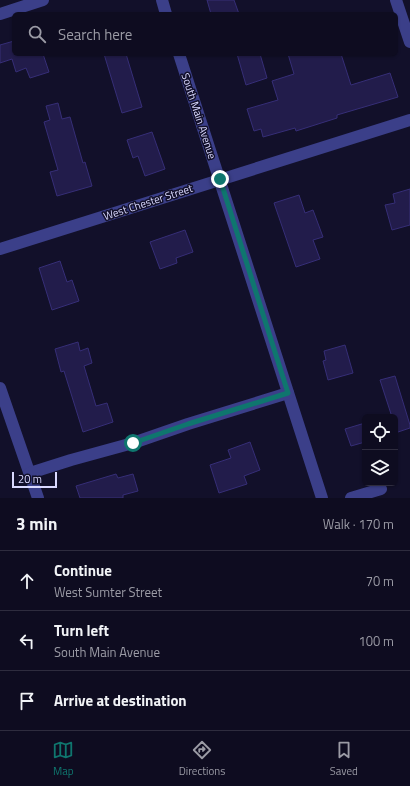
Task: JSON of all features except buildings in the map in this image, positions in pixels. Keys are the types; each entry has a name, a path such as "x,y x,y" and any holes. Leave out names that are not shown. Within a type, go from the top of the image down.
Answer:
{"street":[{"path":"0,14 43,0"},
{"path":"162,0 165,12"},
{"path":"396,0 410,42"},
{"name":"South Main Avenue","path":"180,56 322,498"},
{"name":"West Chester Street","path":"0,249 410,120"},
{"path":"0,388 38,498"},
{"path":"30,473 133,443 288,393"},
{"path":"351,498 381,489"}],"route":[{"path":"133,443 288,393 220,179"}]}
